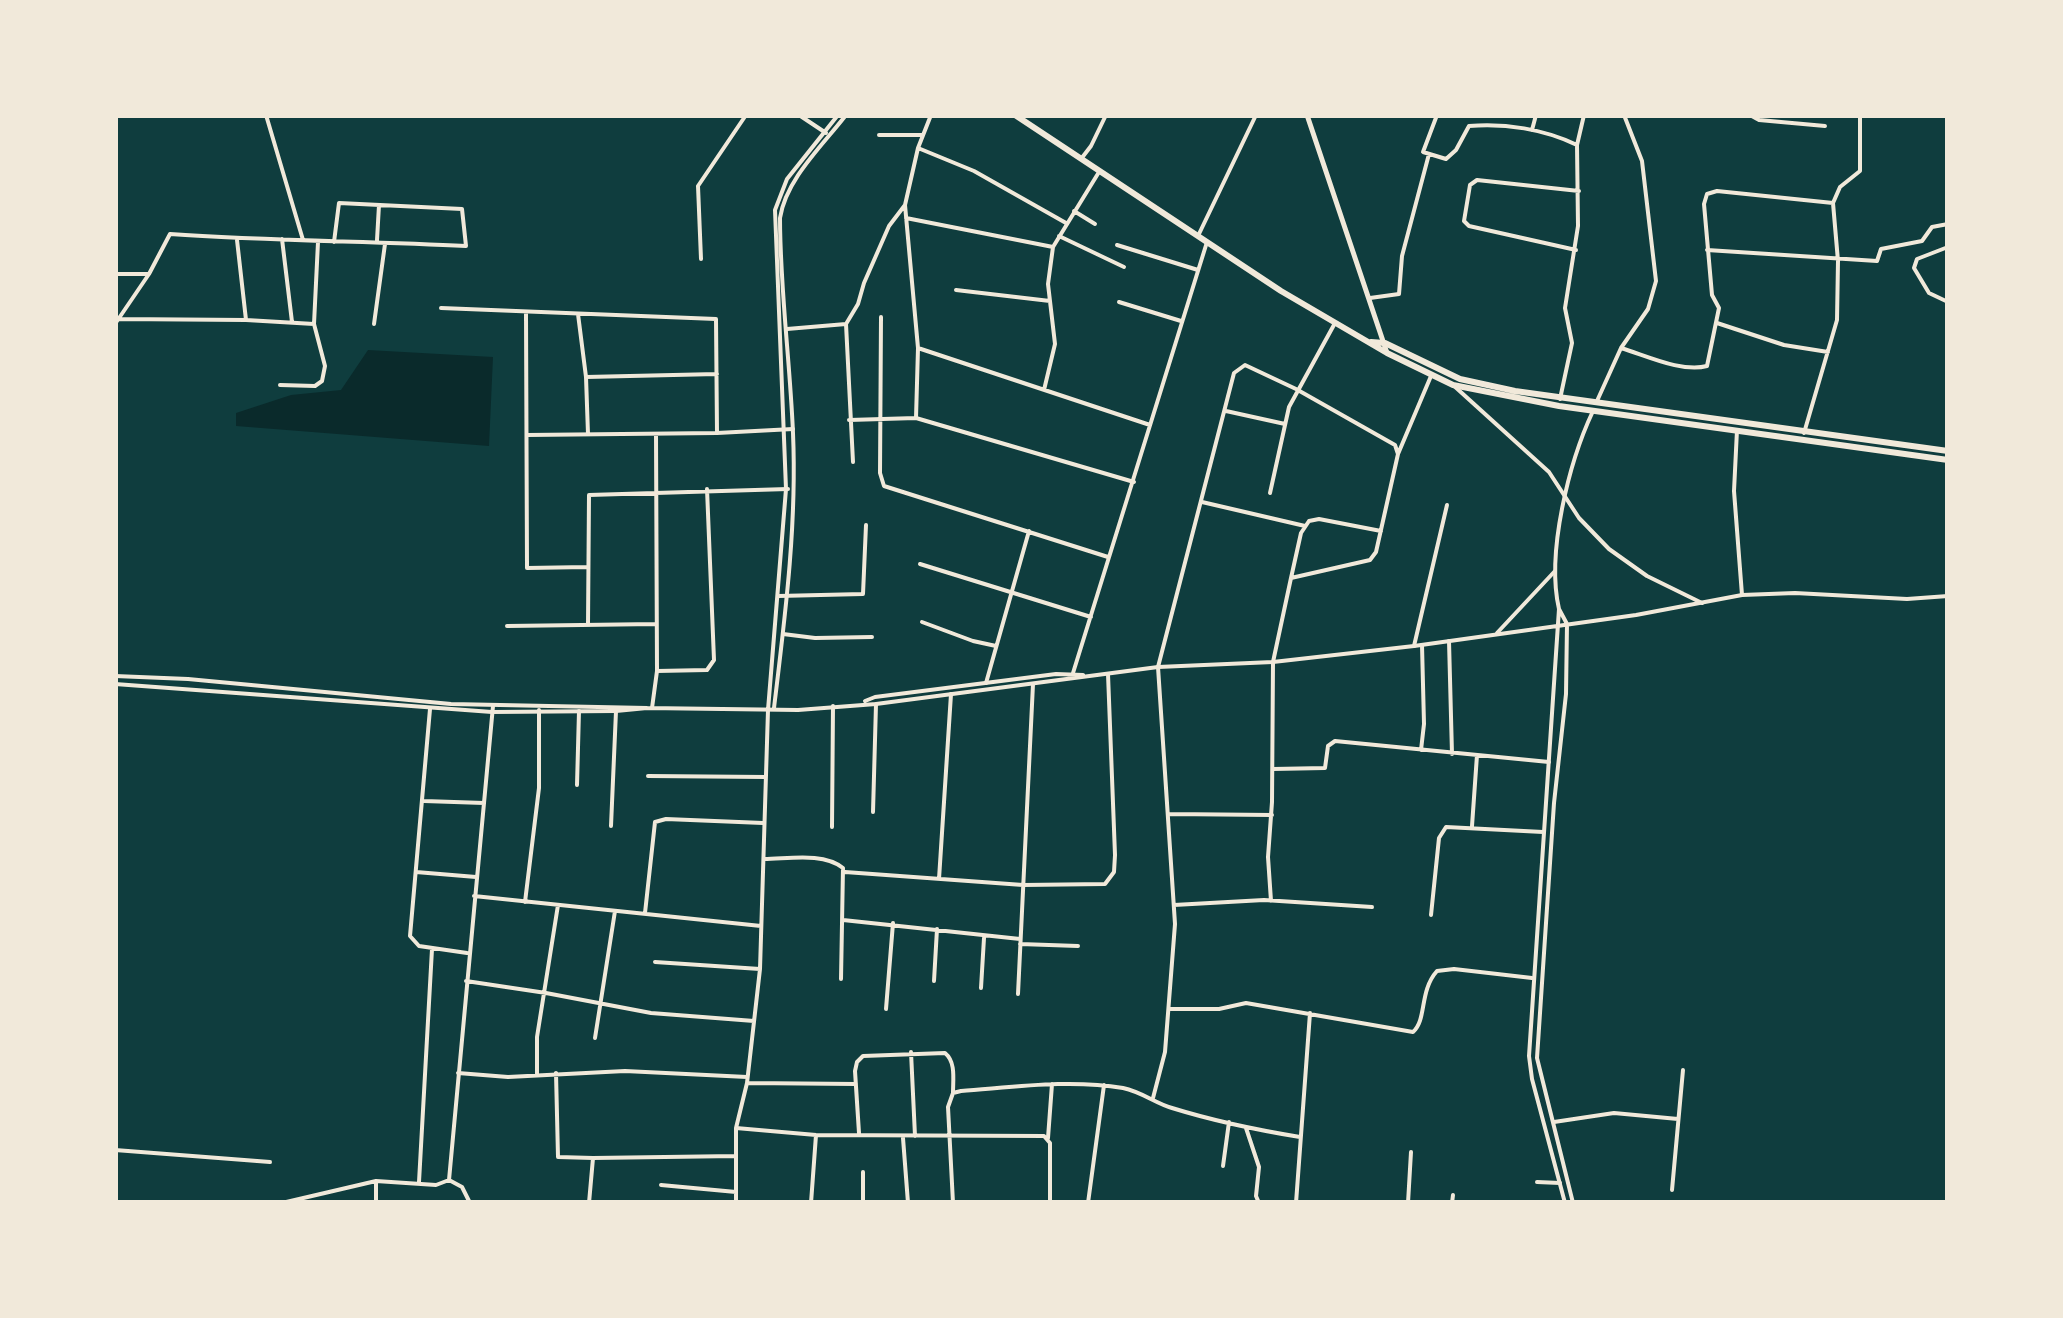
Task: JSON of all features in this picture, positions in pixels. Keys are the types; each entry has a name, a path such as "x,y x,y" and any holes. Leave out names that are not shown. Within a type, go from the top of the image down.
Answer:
{"highway":[{"path":"1016,115 1335,323 1454,386 1521,401 1948,451"},
{"path":"1370,342 1385,343 1460,379 1594,407 1948,460"}],"main road":[{"path":"1307,115 1388,352"}],"street":[{"path":"266,115 302,240"},
{"path":"700,259 698,186 746,115"},
{"path":"798,115 828,134"},
{"path":"784,338 787,330 780,218 785,198 838,115"},
{"path":"770,712 787,598 789,489 789,429 775,210 782,189 799,164 846,115"},
{"path":"916,418 918,348 906,205 918,148 931,115"},
{"path":"1080,160 1106,115"},
{"path":"1198,236 1256,115"},
{"path":"1438,115 1424,152 1446,159 1456,150 1469,126 1492,124 1532,130 1577,145"},
{"path":"1532,130 1536,115"},
{"path":"1560,399 1572,343 1565,308 1576,250 1577,145 1584,115"},
{"path":"1565,1203 1532,1079 1532,978 1559,609 1555,571 1566,498 1578,447 1594,407 1621,348 1648,309 1656,281 1642,160 1624,115"},
{"path":"1750,115 1759,120 1825,126"},
{"path":"1804,433 1838,320 1834,202 1840,187 1860,170 1860,115"},
{"path":"879,135 923,135"},
{"path":"918,148 974,171 1066,223"},
{"path":"1370,298 1399,294 1402,256 1429,154"},
{"path":"799,164 804,169"},
{"path":"1044,390 1055,344 1048,284 1053,247 1099,172"},
{"path":"1576,250 1469,226 1464,221 1470,185 1476,180 1579,190"},
{"path":"1621,348 1703,369 1709,361 1719,308 1712,294 1708,250 1705,199 1710,192 1834,202"},
{"path":"117,321 150,274 170,234 334,242 466,246 462,209 339,203 334,242"},
{"path":"377,242 379,205"},
{"path":"853,462 846,324 889,226 906,205"},
{"path":"1074,211 1094,224"},
{"path":"906,218 1053,247"},
{"path":"1708,250 1877,261 1881,250 1922,241 1932,227 1948,224"},
{"path":"1059,236 1124,268"},
{"path":"236,238 246,320"},
{"path":"282,239 292,322"},
{"path":"280,384 311,387 322,382 324,353 314,324 318,240"},
{"path":"374,324 385,242"},
{"path":"1073,673 1207,242"},
{"path":"1116,245 1198,270"},
{"path":"1948,246 1917,259 1914,264 1929,293 1948,302"},
{"path":"115,274 150,274"},
{"path":"956,290 1050,301"},
{"path":"1119,302 1181,321"},
{"path":"441,308 716,319 717,434"},
{"path":"526,313 527,568 587,567"},
{"path":"578,314 588,435"},
{"path":"881,317 880,473 884,486 1110,558"},
{"path":"117,321 314,324"},
{"path":"1718,322 1784,344 1828,352"},
{"path":"1270,493 1296,389 1335,323"},
{"path":"787,330 846,324"},
{"path":"918,348 1150,425"},
{"path":"1153,1098 1165,1052 1170,1009 1174,905 1158,668 1234,374 1240,366 1250,366 1395,445 1398,454"},
{"path":"586,377 718,374"},
{"path":"1292,578 1370,560 1376,552 1398,454 1431,376"},
{"path":"1454,386 1538,460 1591,532 1628,564 1702,603"},
{"path":"1224,411 1285,424"},
{"path":"849,420 916,418 1134,482"},
{"path":"525,435 717,434 789,429"},
{"path":"1737,430 1734,491 1742,595"},
{"path":"650,708 657,671 656,434"},
{"path":"588,625 589,496 789,489"},
{"path":"736,1203 736,1128 747,1080 760,968 763,823 776,596 789,489"},
{"path":"657,671 707,670 714,660 707,490"},
{"path":"1201,502 1305,526"},
{"path":"1414,646 1447,505"},
{"path":"1271,901 1268,858 1273,769 1272,662 1305,526 1319,520 1380,531"},
{"path":"776,596 863,594 866,525"},
{"path":"986,683 1029,531"},
{"path":"920,564 1091,617"},
{"path":"1496,634 1555,571"},
{"path":"115,684 430,709 770,712 876,704 1158,668 1272,662 1414,646 1742,595 1907,599 1948,596"},
{"path":"1559,609 1566,624 1566,694 1554,803 1537,1058 1573,1203"},
{"path":"922,622 996,646"},
{"path":"507,626 656,624"},
{"path":"783,634 872,637"},
{"path":"1449,641 1452,754"},
{"path":"1421,750 1422,645"},
{"path":"860,704 875,697 986,683 1073,673 1088,676"},
{"path":"764,859 816,858 836,862 845,872 939,880 1095,887 1104,884 1114,872 1108,674"},
{"path":"115,676 188,679 492,709"},
{"path":"1018,994 1033,684"},
{"path":"939,880 951,694"},
{"path":"872,812 876,704"},
{"path":"832,828 833,706"},
{"path":"539,708 650,708"},
{"path":"525,902 539,788 539,708"},
{"path":"430,709 410,936 413,942 432,950 468,954"},
{"path":"450,1180 492,709"},
{"path":"576,785 579,711"},
{"path":"611,826 616,711"},
{"path":"1273,769 1324,768 1328,746 1335,741 1549,762"},
{"path":"1472,828 1477,756"},
{"path":"648,776 766,778"},
{"path":"422,800 484,803"},
{"path":"1169,814 1272,815"},
{"path":"645,914 655,822 666,819 763,823"},
{"path":"1431,915 1441,832 1454,826 1543,832"},
{"path":"415,872 476,877"},
{"path":"840,979 845,872"},
{"path":"474,896 761,926"},
{"path":"1174,905 1271,901 1372,907"},
{"path":"537,1074 538,1037 558,904"},
{"path":"596,1038 615,911"},
{"path":"843,920 1078,946"},
{"path":"886,1009 892,924"},
{"path":"934,982 938,929"},
{"path":"981,988 984,938"},
{"path":"419,1182 432,950"},
{"path":"654,962 760,968"},
{"path":"1170,1009 1219,1009 1246,1003 1414,1032 1420,1026 1425,987 1437,971 1454,968 1532,978"},
{"path":"466,982 546,992 652,1014 754,1021"},
{"path":"1296,1203 1310,1013"},
{"path":"910,1052 915,1136"},
{"path":"860,1136 856,1084 857,1062 863,1056 945,1052 950,1057 953,1093 948,1106 953,1203"},
{"path":"1672,1190 1683,1070"},
{"path":"458,1073 508,1078 625,1071 856,1084"},
{"path":"556,1073 558,1157 736,1156"},
{"path":"953,1093 1052,1084 1104,1085 1246,1128 1300,1137"},
{"path":"1050,1203 1048,1138 1052,1084"},
{"path":"1088,1203 1104,1085"},
{"path":"1552,1123 1602,1114 1678,1119"},
{"path":"1222,1166 1229,1122"},
{"path":"736,1128 816,1135 1048,1138"},
{"path":"1246,1128 1260,1167 1256,1196 1259,1203"},
{"path":"811,1203 816,1135"},
{"path":"903,1136 908,1203"},
{"path":"115,1150 270,1162"},
{"path":"1408,1203 1411,1152"},
{"path":"590,1203 593,1158"},
{"path":"863,1172 863,1203"},
{"path":"282,1203 376,1182 436,1186 450,1180"},
{"path":"450,1180 462,1187 470,1203"},
{"path":"376,1182 376,1203"},
{"path":"1537,1182 1560,1183"},
{"path":"660,1186 736,1192"},
{"path":"1452,1203 1453,1195"}],"water":[{"path":"368,350 493,357 489,446 236,426 236,413 291,395 341,390"}]}
